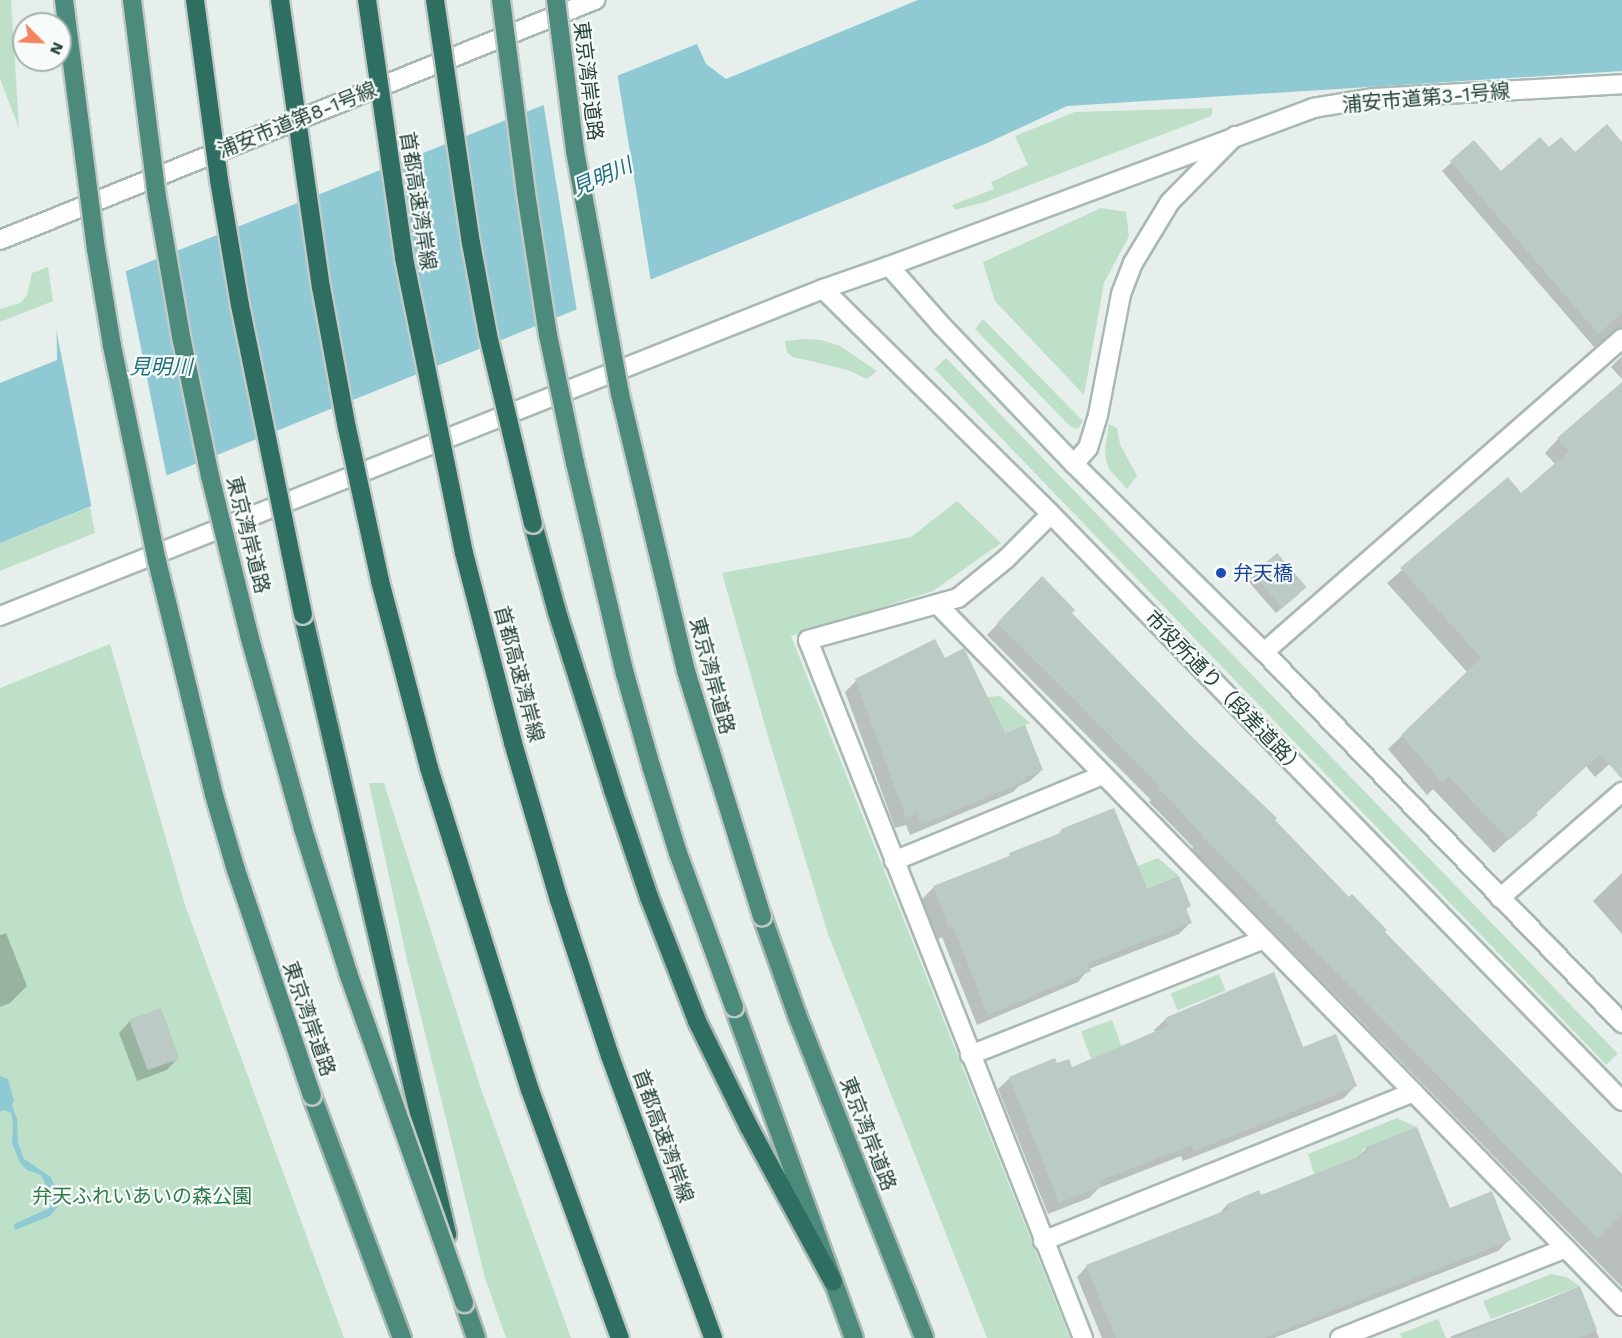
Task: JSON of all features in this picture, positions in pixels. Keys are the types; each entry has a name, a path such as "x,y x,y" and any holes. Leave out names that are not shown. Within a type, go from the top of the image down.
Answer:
{"highway":[{"name":"東京湾岸道路","path":"64,0 96,249 112,346 157,561 192,708 233,860 312,1096 402,1338"},
{"name":"東京湾岸道路","path":"132,0 157,197 182,341 210,476 249,635 303,829 348,974 476,1338"},
{"path":"195,0 219,180 263,424 376,936 464,1303"},
{"path":"279,0 321,287 347,428 380,581 429,768 509,1025 530,1090 620,1338"},
{"name":"首都高速湾岸線","path":"367,0 404,258 434,414 478,609 513,743 588,989 610,1056 713,1338"},
{"path":"435,0 471,243 488,335 533,524 557,612 649,897 697,1021 749,1127 833,1282"},
{"path":"501,0 526,193 548,335 583,498 625,674 678,853 854,1338"},
{"name":"東京湾岸道路","path":"556,0 575,151 630,437 686,671 762,916 801,1025 924,1338"}],"street":[{"name":"浦安市道第8-1号線","path":"0,240 595,0"},
{"name":"浦安市道第3-1号線","path":"0,616 823,289 1313,108 1374,99 1622,84"},
{"path":"1074,464 1088,448 1098,415 1121,294 1133,263 1170,202 1235,136"},
{"path":"889,266 943,327 1074,464 1264,652 1622,1023"},
{"name":"市役所通り（段差道路）","path":"823,289 1051,514 1622,1101"},
{"path":"1264,652 1622,339"},
{"path":"1051,514 1006,558 958,598 808,640 1083,1338"},
{"path":"937,604 1622,1306"},
{"path":"894,861 1103,775"},
{"path":"1500,898 1622,792"},
{"path":"970,1055 1264,939"},
{"path":"1043,1241 1413,1092"},
{"path":"1340,1338 1566,1248"}],"green space":[{"path":"0,0 11,0 12,72 16,72 19,128 0,79"},
{"path":"1213,108 1211,116 985,202 955,210 952,205 994,189 991,182 1028,165 1015,136 1075,112"},
{"path":"1101,208 1126,212 1129,236 1104,283 1084,395 995,301 983,262"},
{"path":"48,267 53,301 0,322 0,309 20,303 27,295 32,273"},
{"path":"983,319 1083,421 1078,429 1071,427 975,329"},
{"path":"821,340 840,346 877,371 867,379 848,370 793,357 787,352 785,341"},
{"path":"946,358 1618,1054 1606,1065 934,369"},
{"path":"1109,424 1117,428 1120,444 1137,476 1127,489 1109,469 1106,460 1105,448"},
{"path":"957,501 1001,543 933,591 791,636 1070,1338 987,1338 828,934 767,733 722,573 911,537"},
{"path":"90,507 95,533 0,571 0,543"},
{"name":"弁天ふれいあいの森公園","path":"110,644 185,905 344,1338 0,1338 0,688"},
{"path":"1000,696 1030,723 970,747 940,721 988,697"},
{"path":"369,783 384,783 481,1089 571,1338 506,1338 485,1278 407,960"},
{"path":"1158,858 1179,876 1135,892 994,922"},
{"path":"1219,974 1226,991 1178,1010 1171,993"},
{"path":"1112,1020 1122,1047 1091,1059 1081,1031"},
{"path":"1397,1118 1417,1127 1365,1147 1358,1157 1314,1174 1308,1154"},
{"path":"1551,1274 1566,1277 1580,1286 1491,1319 1483,1301"},
{"path":"1438,1319 1446,1338 1402,1338 1400,1334"}],"water":[{"name":"見明川","path":"918,0 1622,0 1622,71 1067,106 985,144 0,543 0,383 57,360 56,299 697,44 706,64 726,79"},
{"path":"0,1076 8,1079 14,1101 12,1105 17,1119 18,1143 24,1159 51,1177 59,1205 50,1216 15,1230 14,1224 50,1208 52,1198 41,1175 27,1170 20,1163 12,1143 11,1113 4,1110 0,1112"}],"pier":[{"path":"617,72 651,282 577,312 543,101"},
{"path":"125,268 167,478 92,509 56,329 53,299"}],"building":[{"path":"1607,124 1622,142 1622,313 1598,334 1450,161 1474,140 1501,171 1540,137 1549,147 1561,137 1575,152"},
{"path":"1622,382 1622,779 1600,754 1536,812 1538,815 1509,840 1448,776 1442,782 1401,735 1481,658 1400,568 1508,477 1521,493 1569,451 1557,438"},
{"path":"1277,553 1307,587 1282,608 1253,574"},
{"path":"1042,576 1075,610 1072,613 1194,739 1277,818 1275,820 1349,897 1352,894 1387,930 1385,932 1622,1174 1622,1214 1597,1238 1202,836 1159,789 1161,788 997,623"},
{"path":"935,639 945,658 964,648 1005,733 1025,725 1043,770 1024,778 1026,781 921,825 917,814 906,818 855,679"},
{"path":"1114,808 1147,888 1179,876 1191,906 1186,908 1192,923 1088,963 1091,971 988,1015 953,927 949,928 933,886 1010,856 1009,853 1063,832 1061,829"},
{"path":"1274,972 1303,1047 1336,1034 1357,1086 1194,1151 1192,1145 1100,1181 1102,1186 1059,1203 1009,1077 1055,1058 1057,1063 1069,1059 1072,1067 1168,1026 1165,1018"},
{"path":"161,1008 179,1059 148,1070 129,1020"},
{"path":"1417,1127 1450,1208 1492,1191 1511,1240 1264,1338 1116,1338 1086,1265 1229,1209 1227,1204 1259,1190 1261,1195 1367,1153 1365,1147"},
{"path":"1580,1286 1597,1330 1579,1338 1455,1338"}],"place":[{"name":"弁天橋","path":"1221,573"}]}
